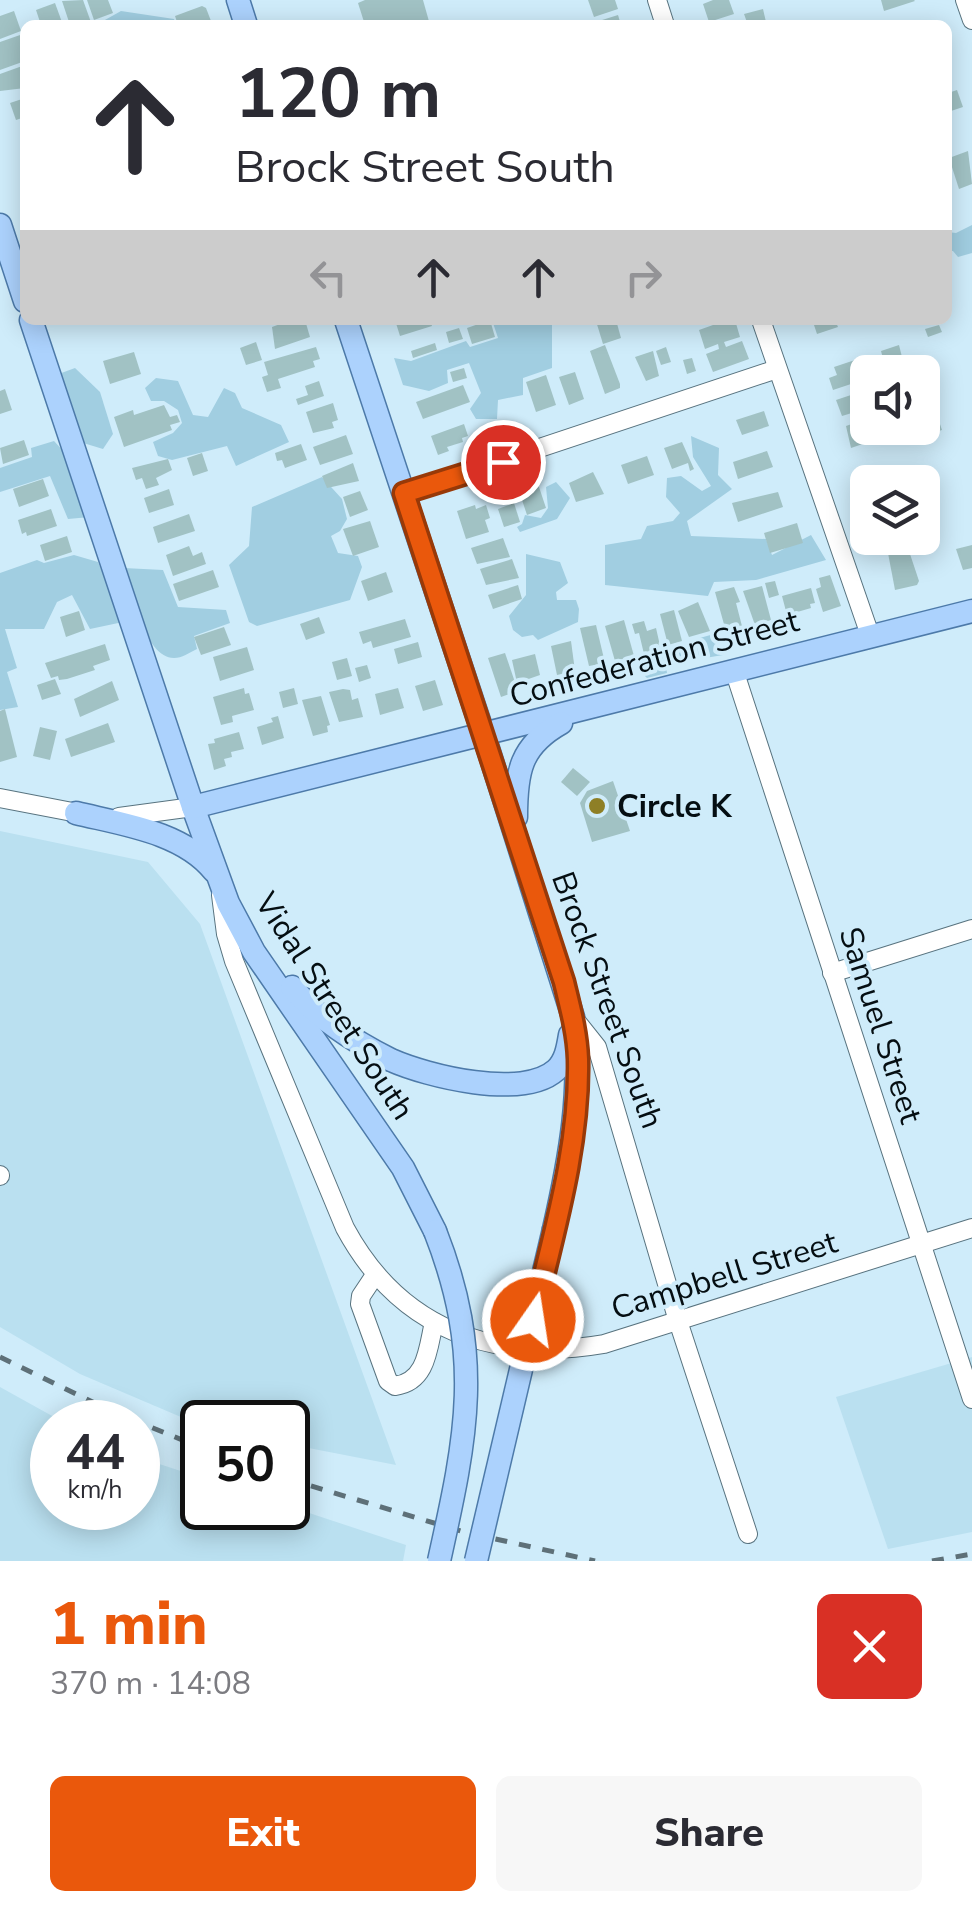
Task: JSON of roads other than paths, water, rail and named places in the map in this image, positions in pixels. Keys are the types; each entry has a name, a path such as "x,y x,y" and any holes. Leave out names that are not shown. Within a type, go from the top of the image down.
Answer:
{"main road":[{"path":"0,225 20,286"},
{"name":"Vidal Street South","path":"33,325 193,807 241,930 403,1168 435,1231 461,1317 467,1376 464,1446 439,1561"},
{"name":"Brock Street South","path":"348,325 573,1017"},
{"name":"Confederation Street","path":"193,807 972,610"},
{"path":"516,834 516,794 525,754 543,734 591,708"},
{"path":"76,813 170,840 205,861 219,878"},
{"path":"241,930 300,997 329,1022 394,1061 428,1073 498,1083 545,1077 563,1062 573,1017"},
{"path":"476,1561 573,1132 578,1059 573,1017"}],"street":[{"path":"966,0 972,20"},
{"path":"763,325 870,635"},
{"path":"404,493 777,369"},
{"name":"Samuel Street","path":"734,670 972,1398"},
{"name":"Confederation Street","path":"0,798 76,813 129,818 193,807"},
{"name":"Campbell Street","path":"219,878 226,934 234,961 337,1213 375,1275 404,1302 434,1322 475,1340 514,1350 572,1349 624,1338 972,1228"},
{"path":"832,973 972,929"},
{"name":"Brock Street South","path":"573,1017 597,1048 678,1321 748,1534"},
{"path":"375,1275 360,1304 388,1381 395,1386 416,1378 424,1366 434,1322"},
{"path":"624,1338 662,1307 665,1276"}],"railway":[{"path":"0,1357 109,1410 180,1439"},
{"path":"310,1486 464,1532 595,1561"},
{"path":"932,1561 972,1554"}],"place":[{"name":"Circle K","path":"597,806"}]}
